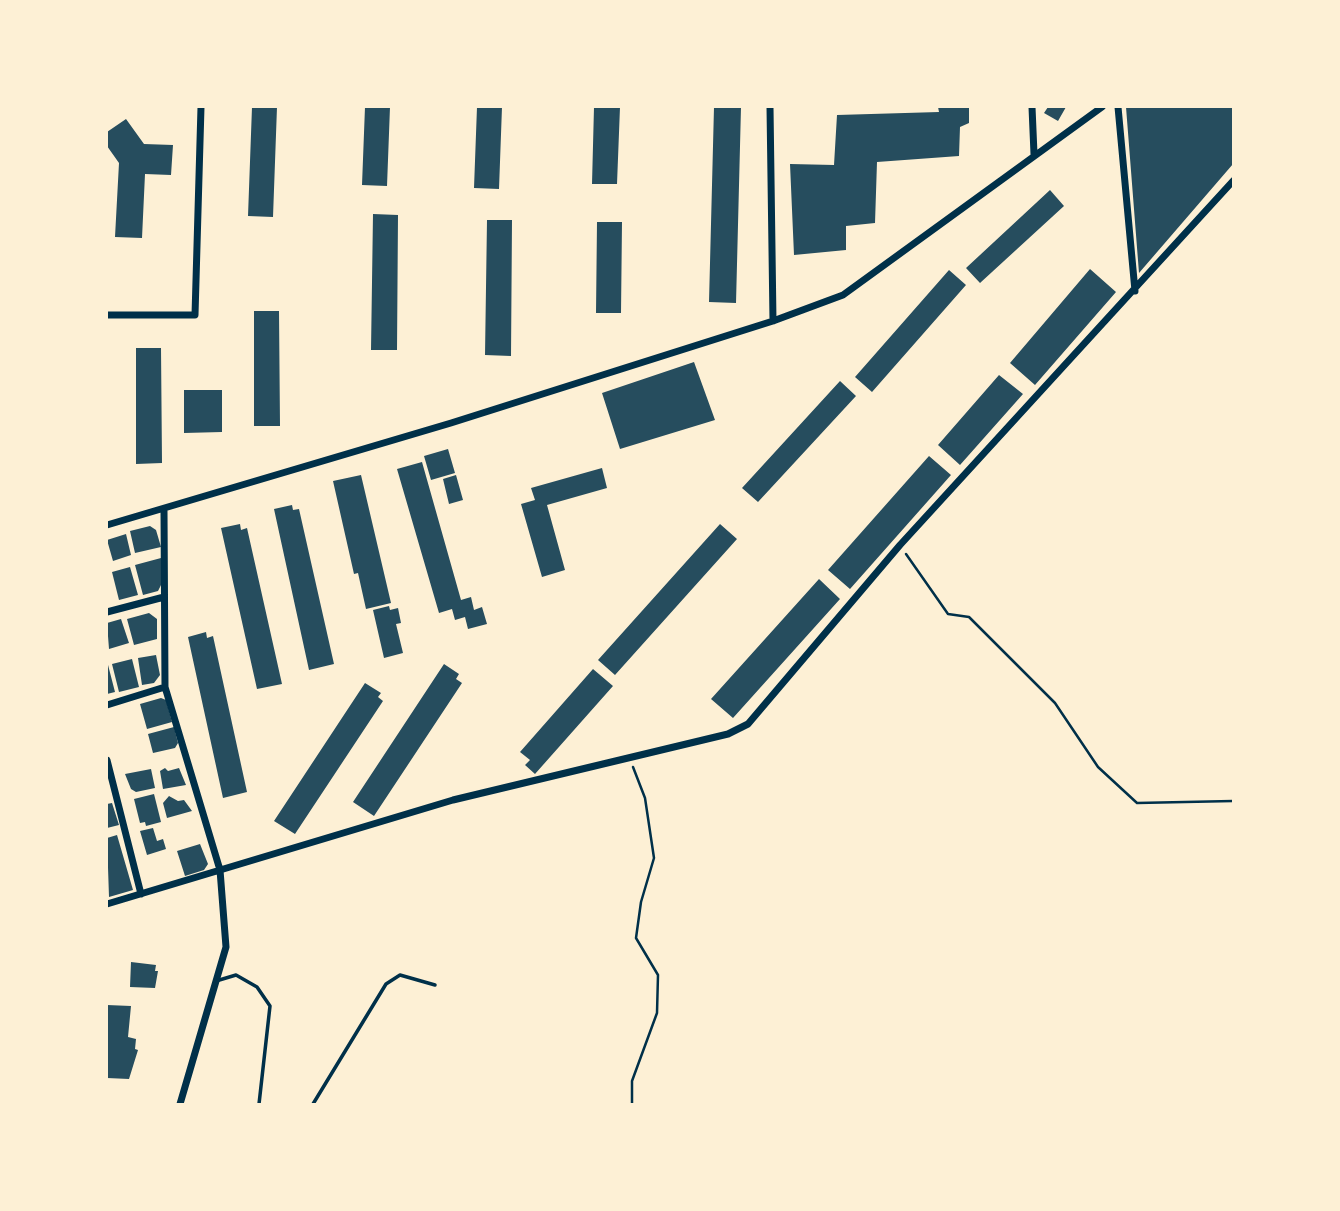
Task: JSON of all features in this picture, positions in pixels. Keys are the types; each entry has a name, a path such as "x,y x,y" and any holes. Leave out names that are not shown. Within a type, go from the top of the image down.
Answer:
{"street":[{"path":"107,315 195,315 201,107"},
{"path":"771,107 773,321"},
{"path":"1032,107 1034,154"},
{"path":"107,525 164,510 773,321 843,295 1102,107"},
{"path":"1118,107 1135,291"},
{"path":"107,904 453,800 728,734 748,724 900,545 1233,181"},
{"path":"164,510 165,687 220,870 226,947 180,1104"},
{"path":"107,612 164,597"},
{"path":"107,705 165,687"},
{"path":"107,760 141,894"}],"lane":[{"path":"214,982 236,975 257,987 270,1006 259,1104"},
{"path":"313,1104 386,984 400,975 435,985"}],"path":[{"path":"900,545 948,614 969,617 979,626 1055,703 1098,767 1137,803 1233,802"},
{"path":"629,758 645,798 654,858 641,902 636,938 658,975 657,1013 632,1081 632,1104"}],"building":[{"path":"252,107 277,107 273,217 248,216"},
{"path":"365,107 390,107 387,186 362,185"},
{"path":"477,107 502,107 499,189 474,188"},
{"path":"594,107 620,107 617,184 592,184"},
{"path":"714,107 741,107 736,303 709,302"},
{"path":"938,107 969,107 969,123 960,127 959,156 877,162 875,223 846,226 846,250 794,255 790,164 834,165 837,115 939,112"},
{"path":"1048,107 1066,107 1058,121 1044,113"},
{"path":"1126,107 1233,107 1233,164 1139,273"},
{"path":"126,119 144,144 173,145 171,175 145,174 142,238 115,237 119,163 107,146 107,132"},
{"path":"1050,190 1064,206 980,283 966,268"},
{"path":"373,214 398,215 397,350 371,350"},
{"path":"487,220 512,220 511,356 485,355"},
{"path":"597,222 622,222 621,313 596,313"},
{"path":"1090,269 1116,292 1035,385 1010,363"},
{"path":"949,270 966,285 872,392 855,377"},
{"path":"254,311 279,311 280,426 254,426"},
{"path":"136,348 161,348 162,463 136,464"},
{"path":"694,362 715,420 620,449 602,393"},
{"path":"999,375 1023,394 960,465 938,445"},
{"path":"840,381 856,396 758,502 742,488"},
{"path":"184,390 222,390 222,432 184,433"},
{"path":"448,449 455,473 431,480 424,456"},
{"path":"929,456 951,475 850,589 828,570"},
{"path":"422,462 461,600 471,597 474,610 482,607 487,624 468,629 465,617 455,620 452,609 439,613 397,469"},
{"path":"602,468 607,488 547,505 565,570 542,577 521,504 535,500 531,488"},
{"path":"361,475 391,603 366,609 358,573 354,574 333,481"},
{"path":"456,475 463,500 449,504 443,479"},
{"path":"292,505 293,510 299,509 334,664 309,670 274,509"},
{"path":"240,524 241,530 247,528 282,684 257,689 221,528"},
{"path":"720,524 737,539 615,675 598,660"},
{"path":"150,526 156,530 161,547 135,553 130,531"},
{"path":"126,534 131,555 113,561 107,540"},
{"path":"161,558 161,585 158,591 143,595 135,565"},
{"path":"130,567 138,595 119,600 112,572"},
{"path":"819,579 840,599 733,718 711,699"},
{"path":"389,606 390,610 398,608 401,623 396,624 403,653 384,658 373,610"},
{"path":"149,613 157,619 157,639 134,645 127,619"},
{"path":"121,619 129,643 109,649 107,623"},
{"path":"206,632 207,638 213,636 247,792 223,798 188,637"},
{"path":"156,655 160,675 154,683 142,685 138,658"},
{"path":"132,659 139,687 119,692 112,664"},
{"path":"107,661 115,692 107,694"},
{"path":"444,664 459,674 456,679 462,683 374,816 353,802"},
{"path":"593,669 613,686 535,774 525,765 530,760 520,752"},
{"path":"365,683 381,693 378,697 383,701 295,834 274,821"},
{"path":"161,698 166,700 172,722 147,729 140,704"},
{"path":"174,727 178,743 175,748 153,753 148,734"},
{"path":"165,768 168,771 179,768 186,785 163,789 160,771"},
{"path":"151,769 155,788 136,792 131,789 125,774"},
{"path":"154,794 161,822 146,826 145,822 140,823 134,799"},
{"path":"169,796 178,801 184,800 192,811 167,818 163,803"},
{"path":"112,803 119,825 107,828 107,804"},
{"path":"153,828 157,841 163,839 166,849 147,855 140,831"},
{"path":"117,835 133,890 109,897 107,838"},
{"path":"200,844 208,864 204,870 185,876 177,851"},
{"path":"131,962 156,965 155,971 158,971 155,988 130,987"},
{"path":"107,1005 131,1006 128,1037 136,1039 135,1049 138,1050 129,1079 107,1078"}]}
